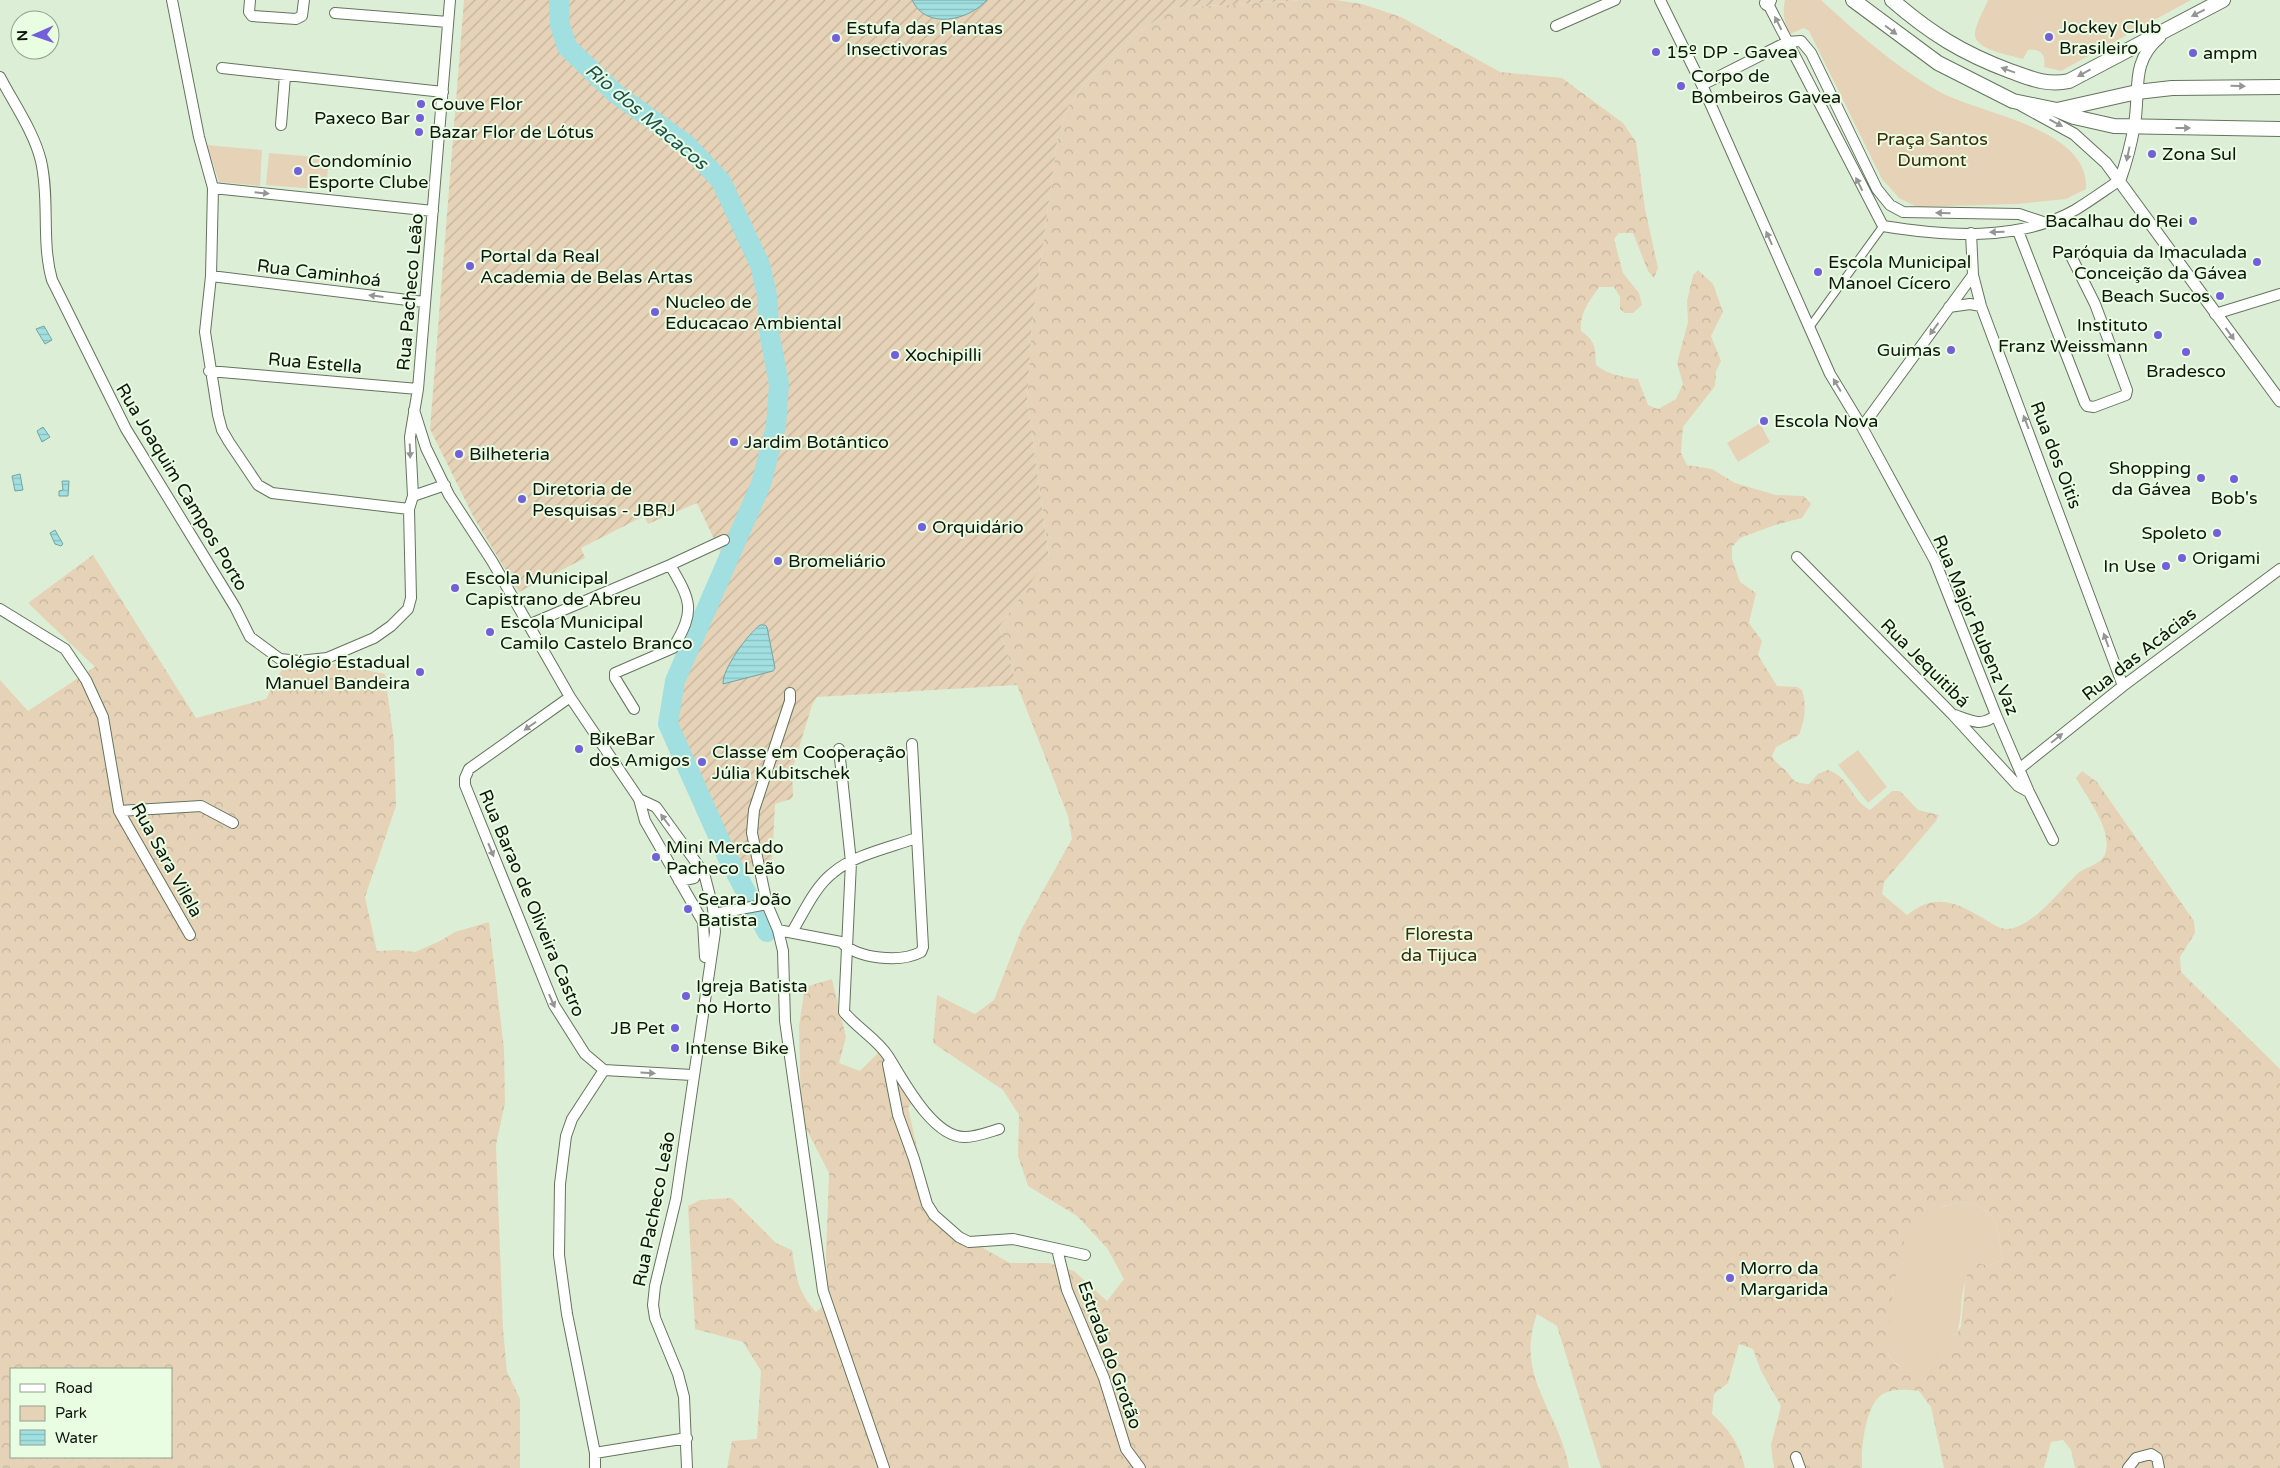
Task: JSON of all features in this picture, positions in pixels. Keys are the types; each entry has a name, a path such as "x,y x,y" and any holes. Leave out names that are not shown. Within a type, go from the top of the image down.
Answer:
{"main road":[{"path":"1852,0 1938,62 2012,101 2056,110 2087,121 2134,128 2280,129"},
{"path":"1892,0 1919,24 1972,56 2040,82 2054,84 2069,81 2223,0"},
{"path":"2056,110 2137,92 2200,86 2280,87"}],"street":[{"path":"172,0 199,137 213,188 211,276 205,332 209,370 222,430 258,485 272,494 409,509"},
{"path":"250,0 249,12 252,16 296,19 302,16 304,0"},
{"name":"Rua Pacheco Leão","path":"413,496 410,437 413,407 418,389 450,0"},
{"path":"1556,26 1615,0"},
{"name":"Rua Major Rubenz Vaz","path":"1660,0 1702,84 1830,374 1862,427 1935,561 1996,715 2029,792 2053,840"},
{"path":"1767,1 1883,226"},
{"path":"335,13 448,22"},
{"path":"1883,226 1923,232 1971,233 2018,231 2074,211 2120,180 2134,128 2138,70 2143,56 2151,44 2173,26"},
{"path":"1702,84 1787,42 1801,41 1811,53 1877,189 1890,205 1903,212 2019,214 2043,222"},
{"path":"222,68 443,92"},
{"path":"281,125 285,76"},
{"name":"Rua Joaquim Campos Porto","path":"0,78 33,140 40,160 44,182 47,262 52,280 126,429 235,607 250,637 280,659 307,661 327,658 374,638 391,626 408,609 411,598 409,509 413,496"},
{"path":"2012,101 2080,138 2120,180 2215,314 2280,401"},
{"path":"213,188 433,211"},
{"path":"1810,328 1883,226"},
{"path":"2018,231 2087,406 2094,407 2126,395 2127,390 2095,304 2070,254"},
{"name":"Rua dos Oitis","path":"1971,233 1973,276 1981,306 2123,686"},
{"name":"Rua Caminhoá","path":"211,276 424,302"},
{"path":"1862,427 1973,276"},
{"path":"2215,314 2280,294"},
{"path":"1949,307 1970,304 1981,306"},
{"name":"Rua Estella","path":"209,370 418,389"},
{"name":"Rua Pacheco Leão","path":"413,407 426,448 449,495 492,561 570,697 639,799 646,821 704,922 706,945 702,1012"},
{"path":"413,496 445,485"},
{"path":"528,625 724,540"},
{"name":"Rua Jequitibá","path":"1797,557 1953,714 2018,786 2029,792"},
{"path":"634,709 615,678 615,673 673,648 687,616 688,598 670,565"},
{"name":"Rua das Acácias","path":"2019,769 2123,686 2280,569"},
{"name":"Rua Sara Vilela","path":"0,609 65,649 86,680 103,717 119,811 190,935"},
{"path":"790,693 790,701 754,810 752,822 753,838 767,904 778,930 783,951 786,1030 824,1291 884,1468"},
{"name":"Rua Barao de Oliveira Castro","path":"570,697 469,769 465,778 465,786 554,1005 585,1054 604,1070"},
{"path":"1953,714 1980,723 1986,722 1996,715"},
{"path":"778,930 841,942 848,948 861,954 886,957 914,956 921,952 923,946 912,744"},
{"path":"838,749 850,862 844,1012 887,1055 910,1095 953,1136 966,1138 999,1129"},
{"name":"Rua Pacheco Leão","path":"639,799 656,807 706,877 715,932 692,1076 676,1199 655,1286 653,1305 655,1318 678,1374 684,1398 687,1468"},
{"path":"119,811 201,806 233,823"},
{"path":"792,932 823,882 834,871 850,862 916,838"},
{"path":"679,880 694,878 698,864"},
{"path":"695,904 713,911 767,904"},
{"path":"887,1055 898,1114 927,1204 934,1215 959,1237 969,1242 1013,1239 1085,1255"},
{"path":"595,1468 595,1454 566,1314 559,1254 560,1184 566,1136 572,1119 604,1070 692,1076"},
{"name":"Estrada do Grotão","path":"1057,1249 1067,1290 1104,1378 1126,1449 1140,1468"},
{"path":"595,1454 687,1438"},
{"path":"2128,1468 2136,1458 2151,1454 2157,1458 2159,1468"},
{"path":"1796,1457 1800,1468"}],"green space":[{"name":"Jardim Botântico","path":"464,0 1305,0 1172,8 1135,35 1086,82 1068,107 1058,135 1032,323 1027,400 1049,557 999,627 1017,685 817,697 812,705 792,771 793,796 791,799 775,804 772,863 745,875 742,875 704,800 669,721 729,571 697,503 648,524 644,516 581,548 585,558 519,592 473,516 430,429"},
{"name":"Floresta da Tijuca","path":"1305,0 1336,0 1362,4 1401,17 1500,72 1562,78 1623,123 1636,142 1645,209 1658,268 1654,278 1648,271 1633,233 1619,233 1614,239 1623,273 1639,293 1642,305 1633,313 1625,313 1620,309 1620,297 1614,287 1599,287 1586,308 1581,325 1581,331 1590,338 1594,345 1596,365 1616,375 1638,379 1648,405 1658,409 1676,399 1683,384 1677,363 1688,322 1687,301 1693,275 1698,270 1713,284 1723,312 1711,336 1721,361 1716,371 1715,386 1683,427 1681,453 1687,465 1712,469 1735,483 1776,495 1804,496 1811,504 1802,518 1775,525 1740,538 1732,547 1732,559 1740,582 1756,593 1749,623 1762,641 1758,655 1777,686 1797,687 1802,690 1804,696 1805,712 1799,735 1776,747 1772,756 1774,760 1793,780 1799,783 1809,784 1818,774 1828,770 1836,774 1847,784 1858,800 1870,810 1892,791 1900,791 1918,810 1939,815 1884,882 1882,894 1907,915 1927,904 1946,902 1956,904 1996,926 2007,929 2016,927 2035,916 2077,874 2098,862 2104,856 2107,842 2102,823 2076,778 2082,771 2097,782 2194,921 2195,933 2180,957 2181,972 2280,1069 2280,1468 2075,1468 2071,1450 2063,1440 2051,1442 2044,1468 1944,1468 1931,1407 1919,1391 1901,1390 1883,1394 1872,1407 1863,1439 1862,1468 1774,1468 1771,1445 1781,1406 1761,1371 1753,1349 1739,1344 1728,1383 1714,1394 1712,1414 1733,1438 1745,1468 1601,1468 1557,1326 1537,1314 1531,1337 1531,1357 1534,1375 1557,1428 1569,1468 727,1468 732,1441 757,1439 761,1371 743,1342 695,1329 688,1206 700,1200 731,1198 776,1243 792,1250 796,1276 801,1290 816,1312 828,1302 826,1254 829,1173 801,1119 799,1026 805,987 832,979 846,1037 839,1063 860,1071 880,1051 919,1094 908,1108 931,1209 956,1233 1010,1263 1049,1263 1074,1271 1107,1301 1124,1279 1107,1248 1077,1216 1028,1186 1018,1156 1019,1115 1003,1090 933,1043 937,995 975,1014 994,1000 1022,928 1072,839 1068,816 1017,685 999,627 1049,556 1027,400 1032,323 1058,135 1068,107 1086,82 1135,35 1172,8","holes":["1964,1202 1986,1210 1995,1222 2003,1260 1989,1266 1975,1262 1969,1267 1965,1284 1961,1326 1942,1358 1928,1369 1912,1369 1897,1365 1889,1356 1888,1342 1893,1290 1905,1238 1917,1221 1944,1206"]},
{"name":"Praça Santos Dumont","path":"1785,0 1821,0 1877,48 1907,71 1938,91 2028,125 2051,137 2070,151 2082,168 2086,189 2066,199 2018,204 1917,207 1899,198 1882,179 1809,31 1804,28 1790,34 1784,18"},
{"name":"Jockey Club Brasileiro","path":"1988,0 2191,0 2061,71 2044,67 2042,53 2036,50 2028,50 2023,59 1993,51 1980,44 1976,39 1975,33 1978,21"},
{"path":"207,145 262,150 260,186 219,182"},
{"name":"Condomínio Esporte Clube","path":"269,153 329,158 326,190 266,185"},
{"path":"1760,423 1770,442 1738,462 1727,443"},
{"path":"93,555 196,718 266,699 286,662 315,660 385,674 394,742 396,806 365,897 377,951 398,950 415,952 455,932 489,922 504,1049 505,1103 496,1145 503,1329 507,1372 520,1399 520,1468 0,1468 0,680 28,711 95,667 28,603"},
{"path":"1858,750 1887,787 1868,803 1838,765"},
{"path":"1964,1202 1986,1210 1992,1216 1998,1230 2003,1260 1989,1266 1975,1262 1965,1283 1958,1329 1949,1348 1941,1359 1935,1365 1923,1370 1901,1366 1890,1357 1888,1335 1892,1298 1905,1237 1926,1214 1939,1208"}],"water":[{"path":"912,0 987,0 979,7 959,17 937,19 927,16 918,9"},
{"path":"44,326 52,340 45,344 36,329"},
{"path":"43,427 50,437 42,442 37,431"},
{"path":"20,474 23,490 15,491 12,476"},
{"path":"62,481 69,481 68,496 59,496 59,491 63,490"},
{"path":"55,530 63,544 61,546 55,544 50,533"},
{"path":"760,625 767,627 775,668 773,671 723,684 731,661 749,636"}],"waterway":[{"name":"Rio dos Macacos","path":"559,0 560,25 567,47 615,93 686,144 721,181 760,265 767,295 770,337 779,384 776,426 761,484 675,681 668,724 726,854 767,932"}],"place":[{"name":"Jockey Club Brasileiro","path":"2049,37"},
{"name":"Estufa das Plantas Insectivoras","path":"836,38"},
{"name":"15º DP - Gavea","path":"1656,52"},
{"name":"ampm","path":"2193,53"},
{"name":"Corpo de Bombeiros Gavea","path":"1681,86"},
{"name":"Couve Flor","path":"421,104"},
{"name":"Paxeco Bar","path":"420,118"},
{"name":"Bazar Flor de Lótus","path":"419,132"},
{"name":"Zona Sul","path":"2152,154"},
{"name":"Condomínio Esporte Clube","path":"298,171"},
{"name":"Bacalhau do Rei","path":"2193,221"},
{"name":"Paróquia da Imaculada Conceição da Gávea","path":"2257,262"},
{"name":"Portal da Real Academia de Belas Artas","path":"470,266"},
{"name":"Escola Municipal Manoel Cícero","path":"1818,272"},
{"name":"Beach Sucos","path":"2220,296"},
{"name":"Nucleo de Educacao Ambiental","path":"655,312"},
{"name":"Instituto Franz Weissmann","path":"2158,335"},
{"name":"Guimas","path":"1951,350"},
{"name":"Bradesco","path":"2186,352"},
{"name":"Xochipilli","path":"895,355"},
{"name":"Escola Nova","path":"1764,421"},
{"name":"Jardim Botântico","path":"734,442"},
{"name":"Bilheteria","path":"459,454"},
{"name":"Shopping da Gávea","path":"2201,478"},
{"name":"Bob's","path":"2234,479"},
{"name":"Diretoria de Pesquisas - JBRJ","path":"522,499"},
{"name":"Orquidário","path":"922,527"},
{"name":"Spoleto","path":"2217,533"},
{"name":"Origami","path":"2182,558"},
{"name":"Bromeliário","path":"778,561"},
{"name":"In Use","path":"2166,566"},
{"name":"Escola Municipal Capistrano de Abreu","path":"455,588"},
{"name":"Escola Municipal Camilo Castelo Branco","path":"490,632"},
{"name":"Colégio Estadual Manuel Bandeira","path":"420,672"},
{"name":"BikeBar dos Amigos","path":"579,749"},
{"name":"Classe em Cooperação Júlia Kubitschek","path":"702,762"},
{"name":"Mini Mercado Pacheco Leão","path":"656,857"},
{"name":"Seara João Batista","path":"688,909"},
{"name":"Igreja Batista no Horto","path":"686,996"},
{"name":"JB Pet","path":"675,1028"},
{"name":"Intense Bike","path":"675,1048"},
{"name":"Morro da Margarida","path":"1730,1278"}]}
